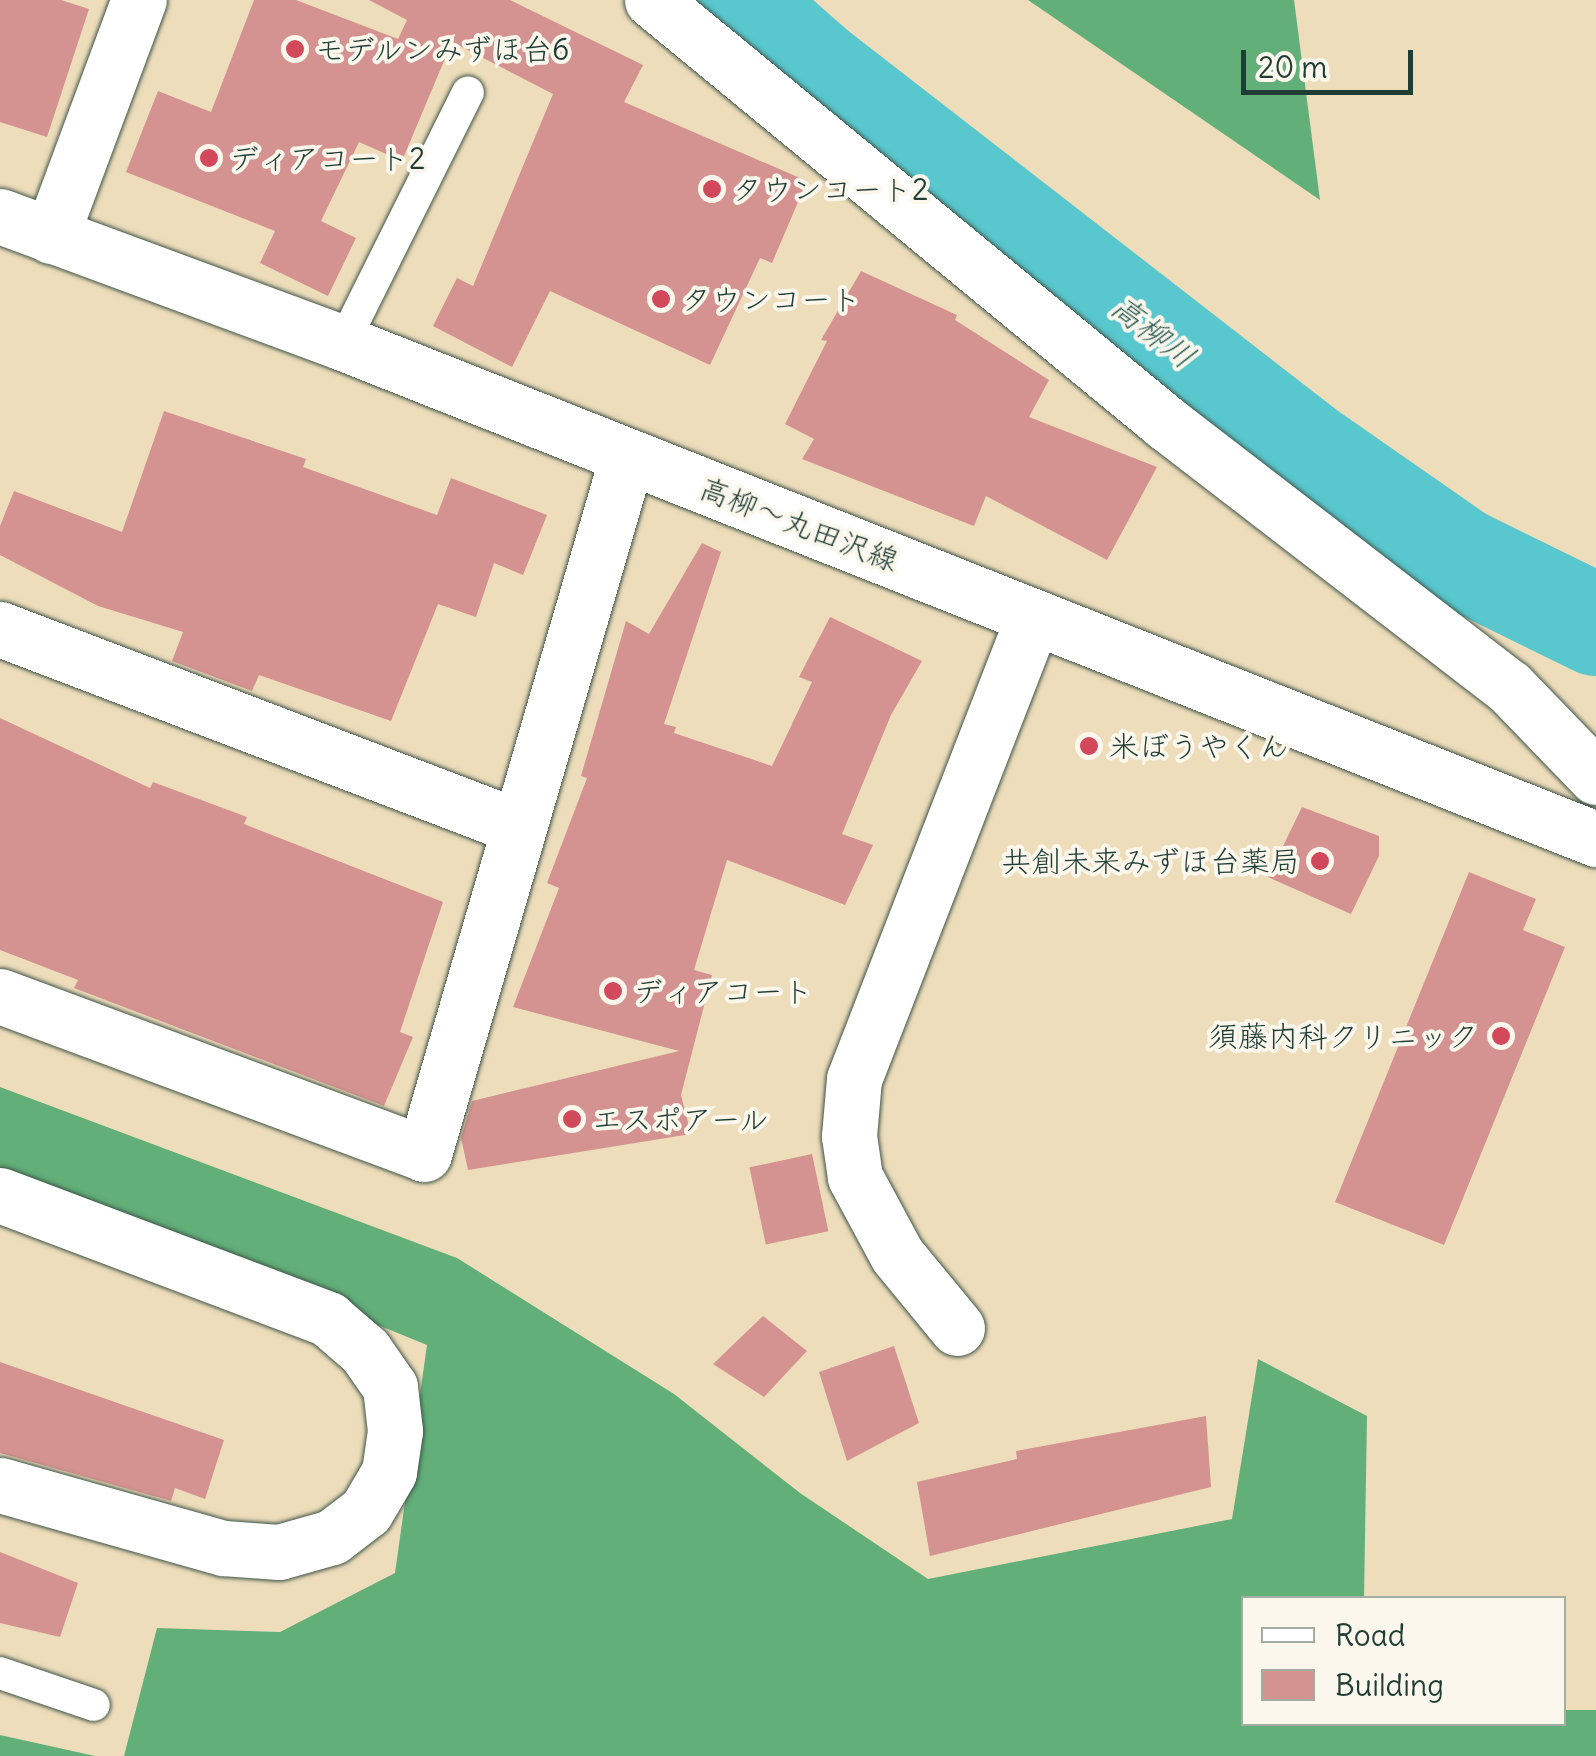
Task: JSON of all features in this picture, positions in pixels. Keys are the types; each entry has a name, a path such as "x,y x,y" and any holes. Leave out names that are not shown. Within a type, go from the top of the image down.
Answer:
{"street":[{"path":"51,236 140,0"},
{"path":"652,0 1166,423 1510,686 1596,776"},
{"name":"高柳～丸田沢線","path":"0,216 343,343 1596,838"},
{"path":"0,996 424,1154 627,457"},
{"path":"956,1328 897,1255 854,1177 849,1136 854,1079 1033,616"},
{"path":"0,628 519,827"},
{"path":"0,1195 328,1320 364,1351 390,1387 395,1431 389,1472 366,1510 332,1537 279,1552 222,1548 0,1485"}],"lane":[{"path":"343,343 468,92"},
{"path":"0,1673 94,1705"}],"green space":[{"path":"1028,0 1294,0 1320,200"},
{"path":"0,1087 457,1258 674,1394 800,1493 928,1579 1232,1519 1258,1359 1367,1416 1364,1596 1241,1596 1241,1726 1566,1726 1566,1710 1596,1710 1596,1756 124,1756 157,1628 280,1632 395,1573 427,1345 0,1171"},
{"path":"0,1735 95,1756 0,1756"}],"building":[{"path":"0,0 61,0 89,9 47,137 0,122"},
{"path":"254,0 296,0 398,39 407,20 369,0 510,0 643,65 624,102 807,181 772,263 760,258 710,365 550,291 512,367 433,326 457,278 473,286 553,94 452,42 402,161 359,142 321,221 356,238 328,296 260,263 275,231 126,172 158,91 211,112"},
{"path":"861,271 957,315 955,320 1049,380 1029,417 1157,467 1107,560 986,496 974,526 802,459 814,439 785,424 827,341 821,340"},
{"path":"164,411 306,459 303,467 437,515 451,478 547,515 523,575 494,563 476,617 438,604 391,721 259,675 252,691 172,661 183,632 98,606 0,555 0,526 14,491 122,532"},
{"path":"702,543 721,552 664,724 676,727 674,733 772,766 812,682 799,677 830,617 922,661 891,715 842,834 873,845 845,905 727,860 694,970 712,975 681,1095 691,1134 468,1170 461,1138 472,1101 679,1051 513,1007 559,888 547,883 587,778 581,776 626,621 649,634"},
{"path":"0,718 150,788 153,782 247,817 244,824 443,902 400,1032 413,1037 384,1106 74,988 78,980 0,950"},
{"path":"1302,807 1379,836 1379,856 1351,914 1268,877"},
{"path":"1469,872 1536,899 1523,930 1565,947 1444,1245 1335,1202"},
{"path":"812,1154 828,1231 766,1245 749,1167"},
{"path":"763,1316 807,1351 764,1397 713,1364"},
{"path":"894,1346 919,1423 847,1461 819,1372"},
{"path":"0,1362 224,1440 205,1499 175,1488 171,1501 0,1453"},
{"path":"1206,1416 1211,1487 930,1556 917,1482 1017,1459 1016,1451"},
{"path":"0,1552 78,1583 60,1637 0,1623"}],"waterway":[{"name":"高柳川","path":"736,0 813,68 1309,453 1460,558 1596,625"}],"place":[{"name":"モデルンみずほ台6","path":"295,49"},
{"name":"ディアコート2","path":"209,158"},
{"name":"タウンコート2","path":"712,189"},
{"name":"タウンコート","path":"661,299"},
{"name":"米ぼうやくん","path":"1089,746"},
{"name":"共創未来みずほ台薬局","path":"1320,861"},
{"name":"ディアコート","path":"613,991"},
{"name":"須藤内科クリニック","path":"1501,1036"},
{"name":"エスポアール","path":"572,1119"}]}
